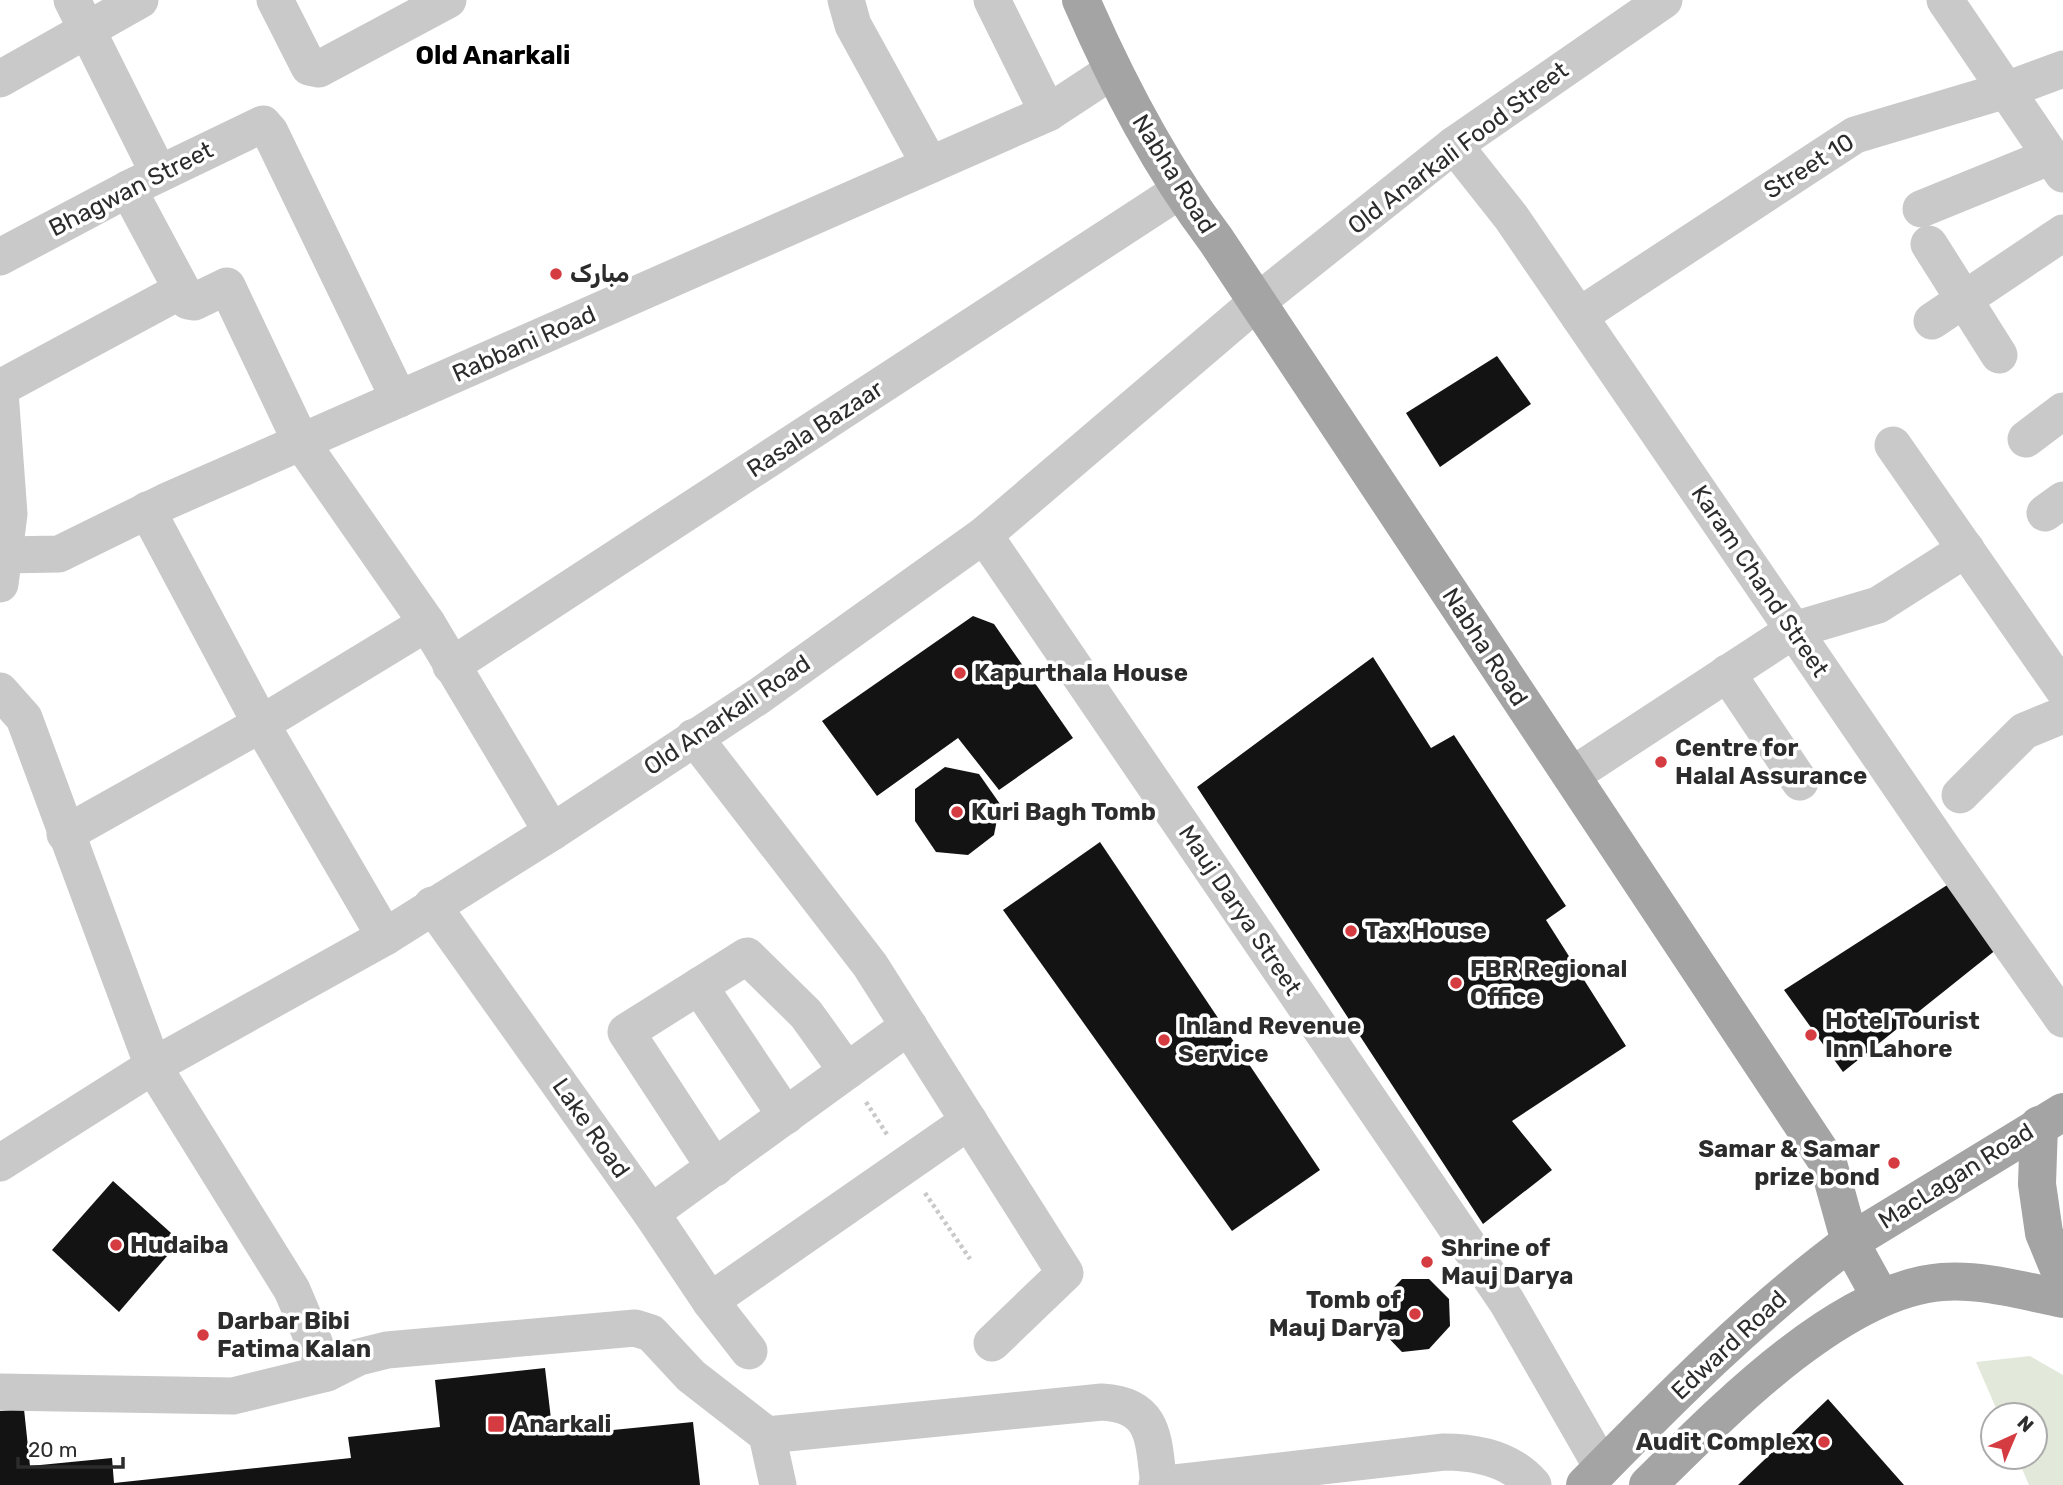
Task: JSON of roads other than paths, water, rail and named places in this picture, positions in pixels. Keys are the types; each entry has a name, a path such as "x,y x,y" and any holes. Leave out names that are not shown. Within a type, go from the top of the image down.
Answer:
{"main road":[{"name":"Nabha Road","path":"1081,0 1112,71 1179,191 1257,302 1828,1163 1850,1242 1881,1298"},
{"name":"MacLagan Road","path":"1850,1242 2051,1118"},
{"path":"2051,1118 2037,1184 2042,1221 2063,1279"},
{"name":"Edward Road","path":"1594,1476 1738,1333 1850,1242"},
{"path":"1648,1485 1738,1396 1845,1316 1881,1298 1939,1282 1969,1282 2063,1299"}],"street":[{"path":"0,79 80,15 140,0"},
{"path":"275,0 309,66 318,69 448,0"},
{"path":"846,0 853,25 930,165"},
{"path":"992,0 1048,113"},
{"name":"Old Anarkali Food Street","path":"1257,302 1454,145 1664,0"},
{"path":"1945,0 2057,165 1925,226 1964,300 1998,355"},
{"path":"80,15 182,290 191,303 227,286 302,442 426,623 552,832"},
{"name":"Street 10","path":"1579,316 1855,135 2006,90 2063,69"},
{"name":"Rabbani Road","path":"2,570 58,554 147,510 1048,113 1112,71"},
{"name":"Bhagwan Street","path":"0,257 143,181 263,124 270,132 399,399"},
{"name":"Karam Chand Street","path":"1454,145 1511,217 2063,1018"},
{"name":"Rasala Bazaar","path":"451,666 1179,191"},
{"path":"1932,321 2063,233"},
{"path":"2,570 9,514 0,390 182,290"},
{"name":"Old Anarkali Road","path":"0,1163 153,1066 385,937 760,696 984,535 1257,302"},
{"path":"2026,439 2063,411"},
{"path":"1893,445 2063,689"},
{"path":"147,510 261,724 385,937"},
{"name":"Mauj Darya Street","path":"984,535 1499,1290 1594,1476"},
{"path":"1571,776 1794,630 1878,605 1966,550"},
{"path":"65,834 261,724 426,623"},
{"path":"1727,673 1800,782"},
{"path":"0,691 24,718 153,1066 292,1290 327,1373"},
{"path":"1960,795 2024,731 2063,715"},
{"path":"694,737 870,965 1065,1273 992,1343"},
{"name":"Lake Road","path":"432,905 651,1213 710,1301 749,1351"},
{"path":"715,1167 626,1032 747,956 806,1014 847,1071"},
{"path":"699,986 786,1115"},
{"path":"651,1213 909,1026"},
{"path":"710,1301 969,1121"},
{"path":"0,1392 233,1396 327,1373 359,1357 387,1350 635,1328 651,1333 691,1376 767,1436 778,1485"},
{"path":"767,1436 1102,1402 1119,1404 1145,1419 1152,1432 1158,1485 1444,1452 1470,1452 1503,1462 1533,1485"}],"place":[{"name":"مبارک","path":"556,274"},
{"name":"Kapurthala House","path":"960,673"},
{"name":"Centre for Halal Assurance","path":"1661,762"},
{"name":"Kuri Bagh Tomb","path":"957,812"},
{"name":"Tax House","path":"1351,931"},
{"name":"FBR Regional Office","path":"1456,983"},
{"name":"Hotel Tourist Inn Lahore","path":"1811,1035"},
{"name":"Inland Revenue Service","path":"1164,1040"},
{"name":"Samar & Samar prize bond","path":"1894,1163"},
{"name":"Hudaiba","path":"116,1245"},
{"name":"Shrine of Mauj Darya","path":"1427,1262"},
{"name":"Tomb of Mauj Darya","path":"1415,1314"},
{"name":"Darbar Bibi Fatima Kalan","path":"203,1335"},
{"name":"Anarkali","path":"496,1424"},
{"name":"Audit Complex","path":"1824,1442"}],"district":[{"name":"Old Anarkali","path":"493,55"}]}
